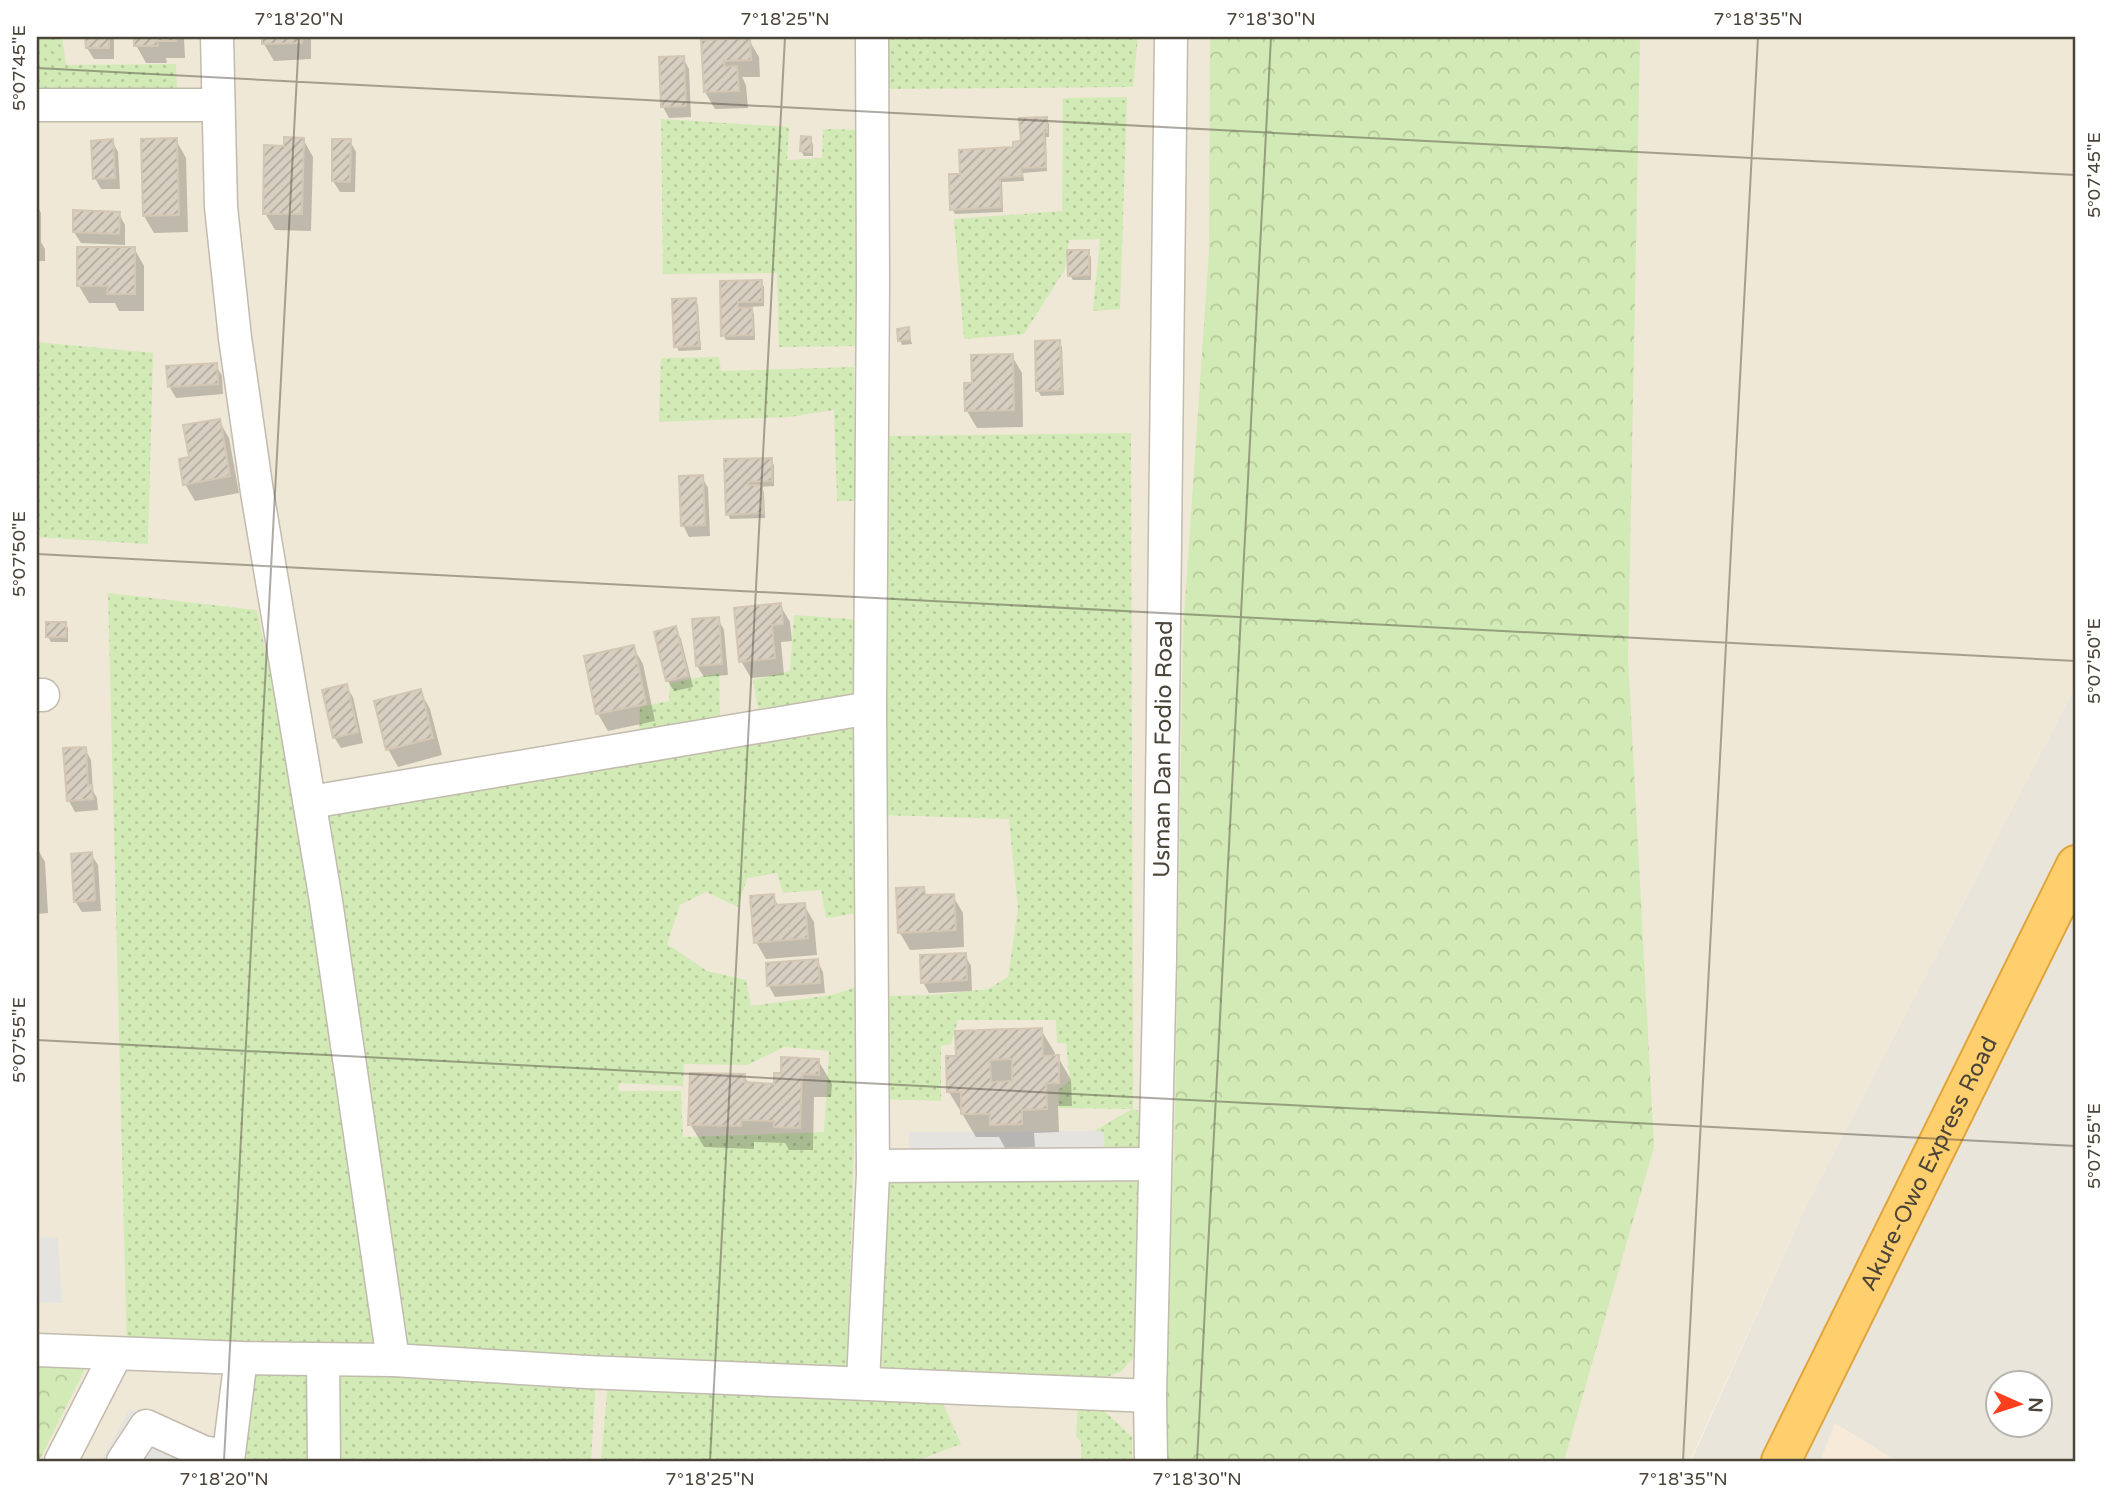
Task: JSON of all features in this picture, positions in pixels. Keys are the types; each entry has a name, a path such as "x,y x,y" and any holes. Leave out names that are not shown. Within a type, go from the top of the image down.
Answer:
{"highway":[{"name":"Akure-Owo Express Road","path":"1781,1461 2076,865"}],"street":[{"path":"217,37 221,207 235,338 257,492 311,802 393,1360"},
{"path":"863,1382 873,1166 870,708 872,37"},
{"name":"Usman Dan Fodio Road","path":"1151,1461 1171,37"},
{"path":"37,106 218,104"},
{"path":"311,802 870,708"},
{"path":"873,1166 1155,1164"},
{"path":"37,1350 241,1358 393,1360 586,1372 1150,1396"},
{"path":"61,1461 116,1354"},
{"path":"123,1461 146,1426 215,1458 241,1358"},
{"path":"323,1360 324,1461"}],"shaded area":[{"path":"37,37 2076,37 2076,685 1804,1210 1690,1461 37,1461"},
{"path":"2076,685 2076,1461 1691,1461 1804,1210"},
{"path":"909,1132 1104,1132 1105,1154 908,1177"},
{"path":"37,1237 58,1238 62,1303 37,1302"},
{"path":"130,1409 221,1448 216,1461 101,1461"},
{"path":"1835,1423 1897,1461 1820,1461"}],"green space":[{"path":"37,37 62,37 66,65 176,64 177,89 37,100"},
{"path":"887,37 1138,37 1133,87 888,89"},
{"path":"1210,37 1640,37 1628,658 1654,1147 1564,1461 1163,1461 1175,1116 1183,631 1209,251"},
{"path":"1127,97 1120,309 1093,311 1100,239 1069,240 1065,269 1024,334 964,339 954,219 1062,211 1063,98"},
{"path":"661,119 789,127 787,160 822,158 823,129 858,130 863,346 779,347 777,273 663,274"},
{"path":"37,342 153,353 148,544 37,537"},
{"path":"719,357 721,371 854,367 855,501 837,501 834,410 789,417 659,422 661,358"},
{"path":"1131,433 1133,1109 1149,1114 1147,1154 1104,1154 1104,1132 1094,1131 1132,1109 1059,1108 1058,1090 1070,1081 1066,1043 1057,1043 1056,1020 958,1020 951,1044 941,1046 941,1101 881,1099 884,996 934,995 988,989 1008,977 1018,909 1009,819 881,815 888,436"},
{"path":"108,593 257,610 351,1071 393,1357 127,1354"},
{"path":"794,615 865,620 863,702 758,708 753,680 790,671"},
{"path":"719,673 720,719 639,733 640,707 669,701 670,683"},
{"path":"856,721 859,913 826,918 821,890 783,893 777,873 747,878 738,907 706,892 680,905 667,944 707,971 746,980 751,1006 832,995 859,986 847,1368 604,1355 404,1349 325,815","holes":["784,1047 829,1051 824,1132 683,1137 681,1091 618,1091 619,1083 683,1086 684,1064 747,1065"]},
{"path":"881,1182 1142,1182 1139,1351 1122,1371 1104,1378 877,1372"},
{"path":"37,1362 87,1365 39,1461 37,1461"},
{"path":"251,1365 596,1379 591,1461 243,1461"},
{"path":"608,1383 941,1399 961,1444 916,1461 601,1461"},
{"path":"1078,1407 1102,1409 1132,1437 1132,1461 1081,1461 1081,1442 1076,1436"}],"building":[{"path":"85,37 109,37 109,48 86,48"},
{"path":"134,37 176,37 176,41 157,41 158,46 134,46"},
{"path":"262,37 302,37 302,43 262,44"},
{"path":"750,38 751,60 724,61 724,67 737,66 739,91 704,92 701,40"},
{"path":"684,56 686,106 661,107 659,57"},
{"path":"1047,117 1047,132 1044,132 1046,167 1021,168 1022,176 1000,178 1001,207 950,210 949,174 960,174 959,150 1013,147 1013,142 1021,141 1019,118"},
{"path":"801,136 811,137 811,152 800,151"},
{"path":"284,137 304,138 302,214 263,214 264,145 284,146"},
{"path":"177,138 179,215 143,216 141,139"},
{"path":"113,139 115,178 93,179 91,141"},
{"path":"332,139 351,139 350,182 332,181"},
{"path":"73,210 120,212 119,234 73,232"},
{"path":"77,247 135,247 135,294 107,294 108,286 77,286"},
{"path":"1067,250 1089,250 1089,275 1068,276"},
{"path":"762,280 762,302 738,302 738,308 752,308 753,335 721,336 720,281"},
{"path":"696,298 699,346 674,347 672,299"},
{"path":"909,327 910,339 898,341 897,329"},
{"path":"1060,340 1062,390 1036,391 1035,341"},
{"path":"1013,354 1014,410 965,411 964,383 972,383 971,355"},
{"path":"217,363 218,384 168,387 166,366"},
{"path":"220,419 230,476 183,485 179,459 189,457 183,425"},
{"path":"772,458 772,481 748,482 748,485 762,485 763,513 726,515 724,459"},
{"path":"703,475 705,525 681,526 679,476"},
{"path":"781,603 783,624 772,625 775,658 739,662 734,608"},
{"path":"719,617 722,664 696,666 692,619"},
{"path":"46,622 66,622 66,637 46,637"},
{"path":"676,626 688,676 666,681 654,632"},
{"path":"634,645 646,704 596,714 584,656"},
{"path":"347,684 358,732 333,738 322,690"},
{"path":"421,689 433,738 386,750 374,701"},
{"path":"86,747 88,785 92,785 93,799 67,801 63,748"},
{"path":"92,852 95,900 74,902 71,854"},
{"path":"924,887 925,895 954,894 956,930 898,933 896,888"},
{"path":"774,894 775,905 805,903 808,938 754,943 750,896"},
{"path":"966,953 967,980 921,983 920,955"},
{"path":"818,959 820,983 767,986 766,963"},
{"path":"1042,1028 1043,1056 1059,1055 1059,1083 1046,1083 1047,1109 1022,1110 1022,1124 990,1125 990,1114 961,1114 961,1092 947,1092 946,1056 956,1056 955,1031","holes":["1012,1059 1012,1081 991,1082 990,1060"]},
{"path":"781,1057 819,1059 819,1075 802,1074 800,1128 774,1127 774,1121 741,1120 741,1126 688,1125 690,1073 745,1074 744,1082 774,1084 774,1073 781,1073"}]}
